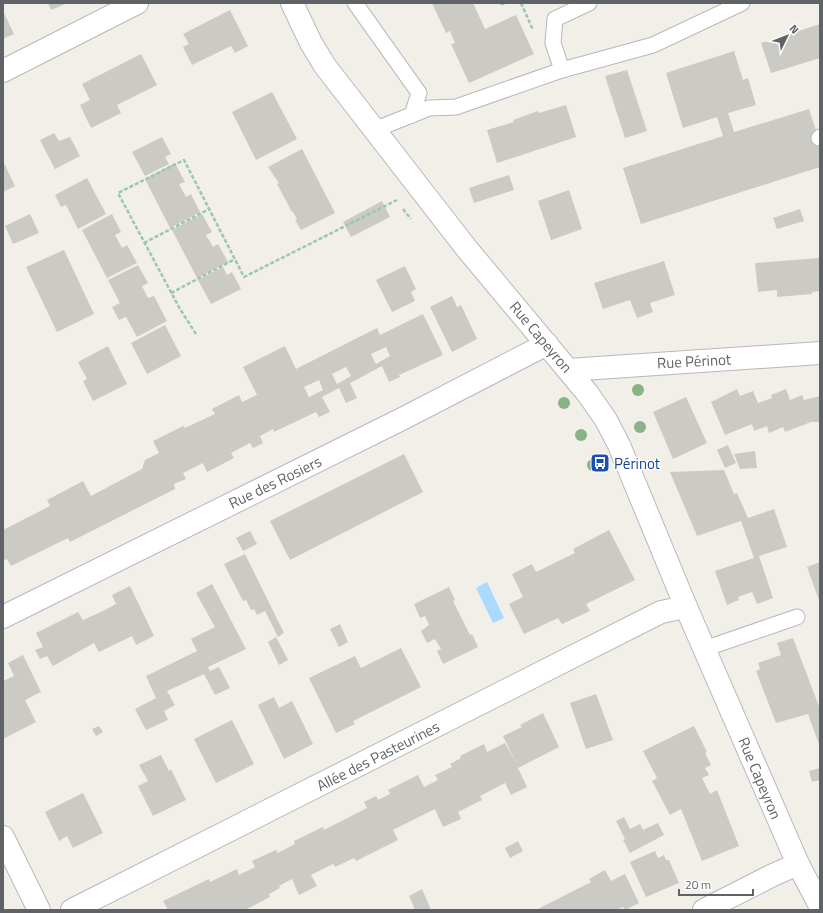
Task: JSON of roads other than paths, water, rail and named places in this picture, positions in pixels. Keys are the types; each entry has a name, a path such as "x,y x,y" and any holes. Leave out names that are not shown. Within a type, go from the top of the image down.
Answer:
{"street":[{"path":"3,71 137,3"},
{"name":"Rue Capeyron","path":"292,3 311,43 321,59 374,130 467,249 547,344 606,420 619,445 686,607 798,864 820,906"},
{"name":"Rue des Rosiers","path":"3,617 395,422 547,344"},
{"name":"Rue Périnot","path":"568,370 607,366 820,353"},
{"name":"Allée des Pasteurines","path":"72,910 102,905 661,612 686,607"},
{"path":"3,837 40,910"},
{"path":"704,910 798,864"}],"lane":[{"path":"355,3 418,93 412,115"},
{"path":"562,70 553,43 555,19 589,3"},
{"path":"374,130 429,108 456,107 562,70 653,44 742,3"},
{"path":"704,649 797,617"}],"water":[{"path":"487,582 504,618 493,623 476,588"}],"place":[{"name":"Périnot","path":"600,463"}]}
